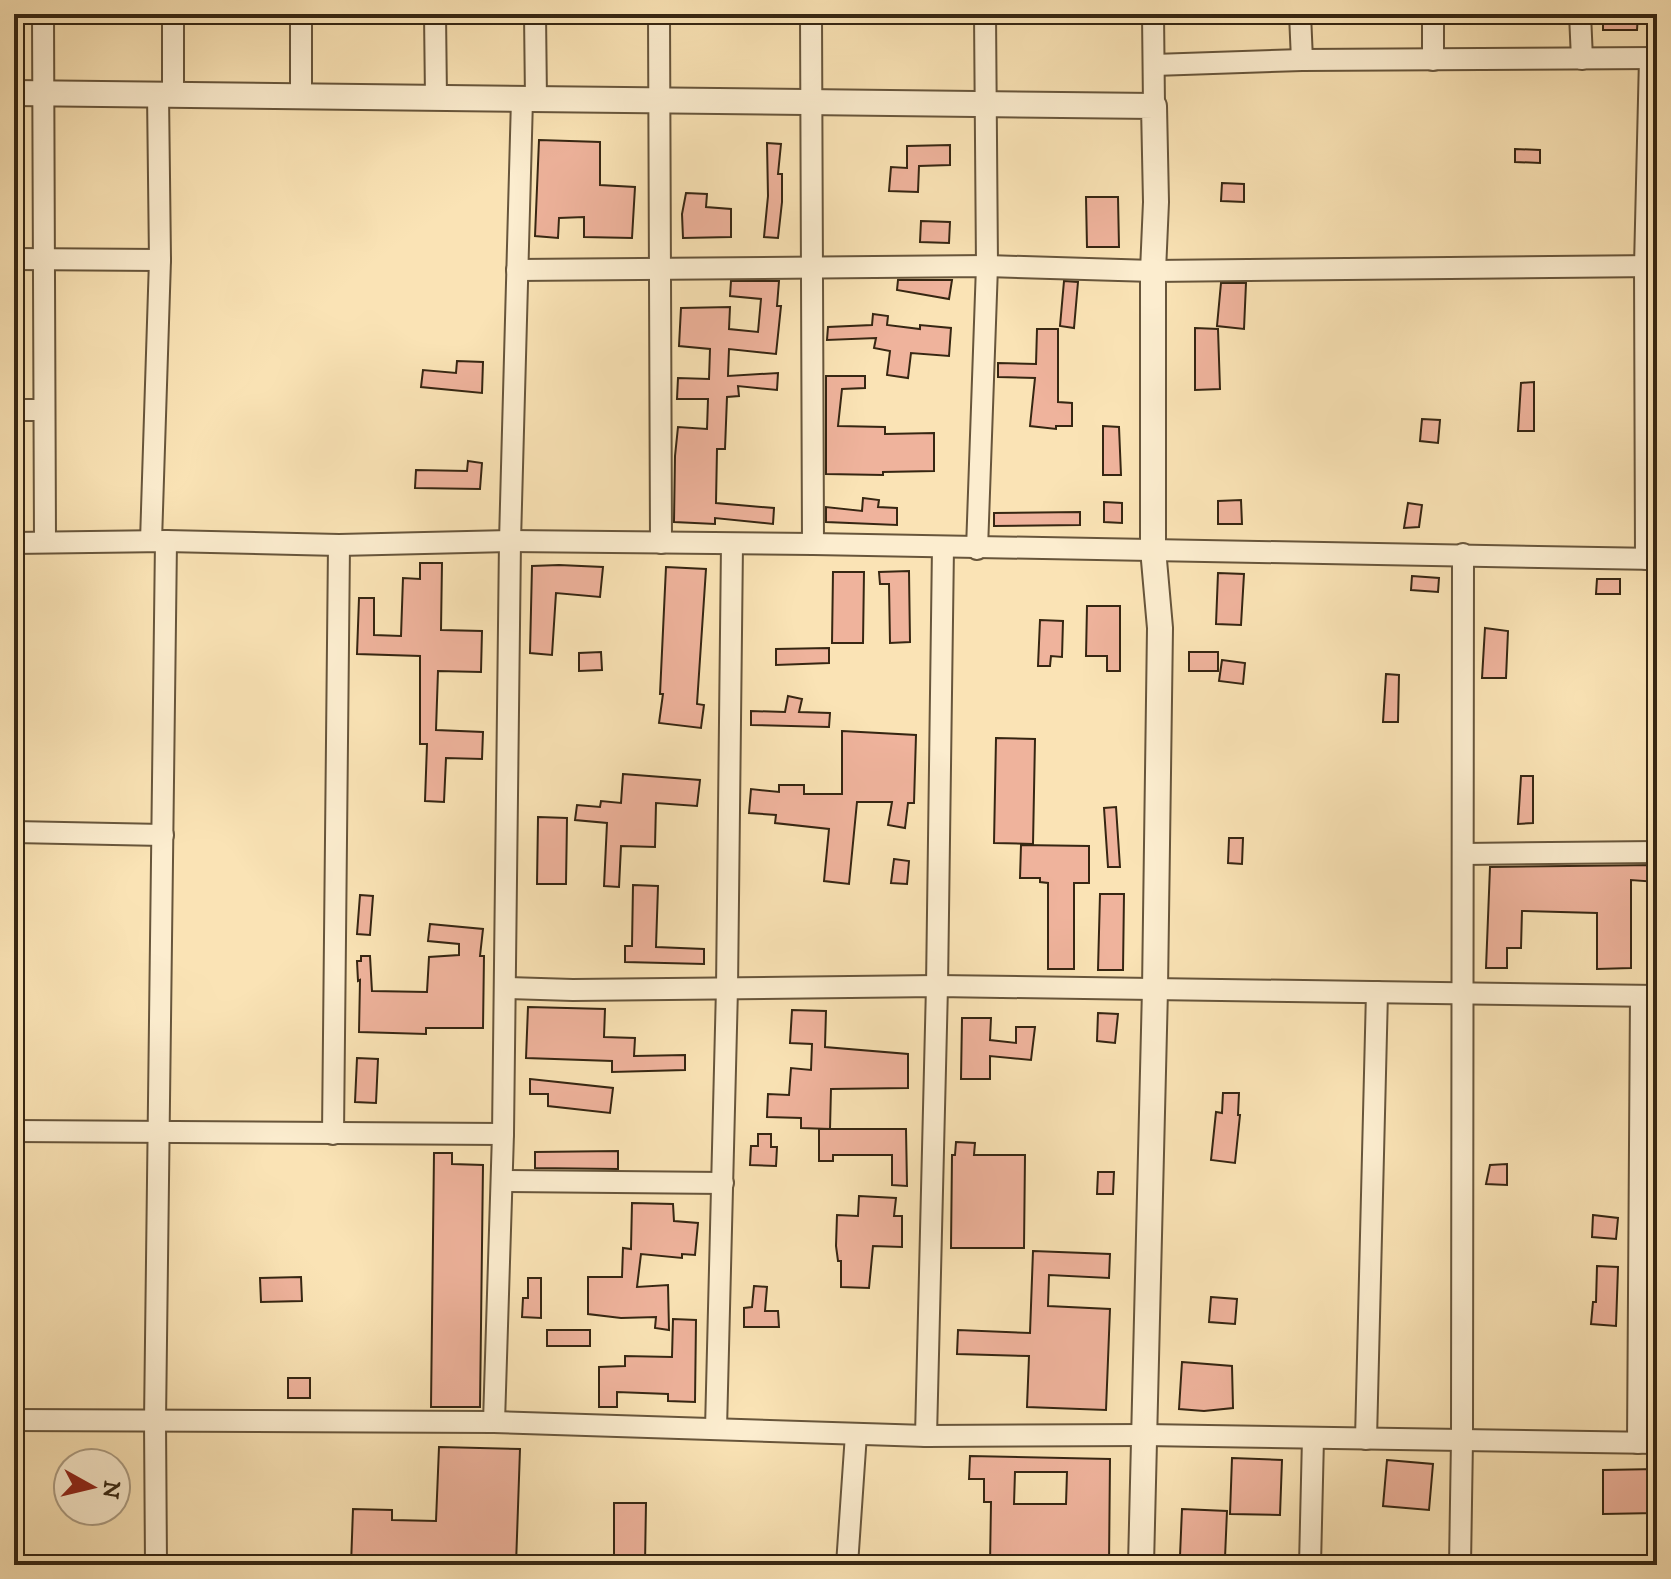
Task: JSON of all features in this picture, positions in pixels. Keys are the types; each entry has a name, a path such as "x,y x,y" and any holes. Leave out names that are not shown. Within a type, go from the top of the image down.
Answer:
{"street":[{"path":"43,14 45,542"},
{"path":"156,1565 163,835 158,541 160,260 166,95 173,14"},
{"path":"301,14 301,97"},
{"path":"435,14 436,98"},
{"path":"494,1422 503,1134 510,541 517,270 535,14"},
{"path":"659,14 661,543"},
{"path":"811,14 813,544"},
{"path":"977,549 987,266 985,14"},
{"path":"1141,1565 1160,628 1153,549 1153,271 1156,202 1153,14"},
{"path":"1300,14 1302,60"},
{"path":"1433,14 1433,60"},
{"path":"1580,14 1582,59"},
{"path":"14,543 158,541 339,545 510,541 1652,559 1653,58 1302,60 1154,65"},
{"path":"14,93 1154,106"},
{"path":"14,259 160,260"},
{"path":"517,270 987,266 1153,271 1651,266"},
{"path":"14,410 44,410"},
{"path":"716,1429 727,988 732,544"},
{"path":"333,1134 339,545"},
{"path":"926,1436 943,547"},
{"path":"1460,1565 1463,554"},
{"path":"14,832 163,835"},
{"path":"1463,854 1657,852"},
{"path":"14,1420 494,1422 926,1436 1145,1435 1648,1443 1649,996 937,986 505,988"},
{"path":"1366,1439 1377,992"},
{"path":"14,1131 503,1134"},
{"path":"502,1181 723,1183"},
{"path":"847,1565 856,1434"},
{"path":"1310,1565 1313,1438"}],"building":[{"path":"1603,14 1638,14 1637,30 1603,30"},
{"path":"539,140 600,142 600,185 635,187 632,238 584,237 584,217 559,218 558,238 535,236"},
{"path":"767,143 781,144 778,174 782,174 782,202 778,238 764,237 768,196"},
{"path":"950,145 950,165 919,166 918,192 889,191 891,167 907,168 907,146"},
{"path":"1515,149 1540,150 1540,163 1515,162"},
{"path":"1222,183 1244,184 1244,202 1221,201"},
{"path":"686,193 707,194 706,207 731,209 731,237 683,238 682,214"},
{"path":"1086,197 1118,197 1119,247 1087,247"},
{"path":"921,221 950,222 949,243 920,242"},
{"path":"898,280 952,280 949,299 897,290"},
{"path":"731,281 779,281 777,306 781,306 776,354 729,349 728,376 778,373 777,390 738,386 739,396 727,397 725,449 717,449 716,503 774,508 773,524 715,518 715,524 674,522 678,427 707,429 708,399 677,399 678,378 709,379 710,349 679,346 681,308 730,307 729,329 758,332 761,299 730,296"},
{"path":"1064,281 1078,282 1074,328 1060,326"},
{"path":"1221,283 1246,283 1244,329 1217,326"},
{"path":"873,314 888,316 887,325 920,329 920,325 951,328 949,356 911,353 908,378 887,375 890,351 874,348 876,338 827,340 828,327 872,325"},
{"path":"1195,328 1218,329 1220,389 1195,390"},
{"path":"1037,329 1058,329 1058,402 1072,403 1072,426 1056,426 1056,429 1030,426 1035,378 998,377 998,363 1036,364"},
{"path":"457,361 483,362 482,393 421,387 423,370 456,373"},
{"path":"826,376 865,376 865,388 842,389 838,426 885,427 885,434 934,433 934,471 883,472 883,475 826,474"},
{"path":"1534,382 1534,431 1518,431 1521,383"},
{"path":"1422,419 1440,420 1438,443 1420,441"},
{"path":"1103,426 1119,427 1121,475 1103,475"},
{"path":"468,461 482,463 480,489 415,488 416,470 467,471"},
{"path":"863,498 879,500 878,507 897,508 897,525 826,522 826,507 862,511"},
{"path":"1241,500 1242,524 1218,524 1218,501"},
{"path":"1104,502 1122,503 1122,523 1104,522"},
{"path":"1408,503 1422,505 1419,527 1404,528"},
{"path":"1080,512 1080,525 994,526 994,513"},
{"path":"420,563 442,563 441,630 482,631 481,672 438,671 436,730 483,732 482,759 446,758 444,802 425,801 427,744 420,744 420,656 357,654 359,598 374,598 374,635 401,636 403,578 420,579"},
{"path":"532,566 603,567 600,597 556,593 552,655 530,653"},
{"path":"666,567 706,569 697,704 704,705 701,728 659,723 663,694 660,694"},
{"path":"909,571 910,642 890,643 889,584 880,584 879,572"},
{"path":"833,572 864,572 863,643 832,643"},
{"path":"1218,573 1244,574 1241,625 1216,624"},
{"path":"1412,576 1439,578 1438,592 1411,590"},
{"path":"1597,579 1620,579 1620,594 1596,594"},
{"path":"1087,606 1120,606 1120,671 1107,671 1107,656 1086,656"},
{"path":"1040,620 1063,621 1062,657 1051,656 1050,666 1038,666"},
{"path":"1485,628 1508,631 1506,678 1482,678"},
{"path":"829,648 829,663 776,665 776,649"},
{"path":"601,652 602,670 579,671 579,653"},
{"path":"1189,652 1218,652 1218,671 1189,671"},
{"path":"1222,660 1245,663 1243,684 1219,681"},
{"path":"1386,674 1399,675 1398,722 1383,722"},
{"path":"788,696 802,699 799,712 830,713 829,727 751,725 751,711 785,712"},
{"path":"842,731 916,735 914,803 908,803 905,828 888,825 892,802 857,802 849,884 824,881 829,829 775,823 776,815 749,813 751,789 779,792 779,785 804,785 804,794 842,794"},
{"path":"996,738 1035,739 1033,844 994,843"},
{"path":"623,774 700,780 697,806 656,803 655,847 621,846 619,887 604,886 607,823 575,820 577,805 600,807 601,801 621,803"},
{"path":"1521,776 1533,776 1533,823 1518,824"},
{"path":"1116,807 1120,867 1108,867 1104,808"},
{"path":"538,817 567,818 566,884 537,884"},
{"path":"1229,838 1243,838 1242,864 1228,863"},
{"path":"1021,845 1089,846 1089,883 1074,883 1074,969 1048,969 1048,883 1040,882 1040,878 1020,878"},
{"path":"894,859 909,861 907,884 891,883"},
{"path":"1657,865 1657,882 1631,880 1631,968 1597,969 1597,913 1522,911 1521,948 1507,948 1507,968 1486,968 1490,867"},
{"path":"633,885 658,886 656,947 704,949 704,964 625,962 625,946 632,946"},
{"path":"1100,894 1124,894 1123,970 1098,970"},
{"path":"360,895 373,896 370,935 357,934"},
{"path":"430,924 483,929 480,956 484,956 483,1028 426,1028 426,1034 359,1032 360,980 357,961 361,961 361,956 370,956 372,991 427,992 429,957 459,955 459,944 428,941"},
{"path":"528,1007 605,1009 604,1037 635,1038 634,1056 685,1055 685,1070 612,1072 612,1061 526,1058"},
{"path":"792,1010 826,1011 825,1047 908,1054 908,1088 831,1089 830,1129 801,1128 801,1118 767,1117 768,1094 789,1095 791,1068 811,1070 812,1044 790,1043"},
{"path":"1098,1013 1118,1014 1115,1043 1097,1041"},
{"path":"962,1018 991,1018 990,1040 1016,1043 1016,1027 1035,1027 1031,1060 990,1056 990,1079 961,1079"},
{"path":"357,1058 378,1059 376,1103 355,1102"},
{"path":"530,1079 613,1088 610,1113 548,1106 548,1094 530,1094"},
{"path":"1223,1093 1239,1093 1235,1163 1211,1160 1216,1112 1222,1113"},
{"path":"819,1129 906,1129 907,1186 892,1185 892,1155 833,1155 833,1161 819,1161"},
{"path":"758,1134 771,1134 771,1147 777,1147 776,1166 750,1165 751,1146 758,1146"},
{"path":"956,1142 975,1143 974,1155 1025,1155 1024,1248 951,1248 952,1155 955,1155"},
{"path":"618,1151 618,1169 535,1168 535,1152"},
{"path":"434,1153 452,1153 452,1164 483,1165 480,1407 431,1407"},
{"path":"1507,1164 1507,1185 1486,1184 1490,1165"},
{"path":"1098,1172 1114,1172 1113,1194 1097,1194"},
{"path":"859,1196 896,1198 894,1216 902,1216 902,1247 873,1246 869,1288 841,1287 841,1261 838,1261 836,1246 837,1215 858,1216"},
{"path":"632,1203 673,1204 674,1221 698,1223 695,1255 682,1254 682,1258 641,1254 637,1287 668,1285 669,1330 655,1328 656,1317 621,1318 588,1314 588,1277 622,1277 623,1248 631,1249"},
{"path":"1593,1215 1618,1218 1616,1239 1592,1237"},
{"path":"1033,1251 1110,1254 1109,1278 1049,1275 1048,1306 1110,1309 1106,1410 1027,1407 1029,1356 957,1354 958,1330 1030,1333"},
{"path":"1597,1266 1618,1267 1616,1326 1591,1324 1593,1302 1596,1302"},
{"path":"301,1277 302,1301 261,1302 260,1278"},
{"path":"528,1278 541,1278 541,1318 522,1317 523,1298 528,1298"},
{"path":"754,1286 767,1287 765,1311 778,1311 779,1327 744,1327 744,1308 752,1307"},
{"path":"1211,1297 1237,1299 1235,1324 1209,1322"},
{"path":"673,1319 696,1320 695,1402 668,1401 668,1394 617,1392 617,1407 599,1407 599,1367 625,1366 625,1356 672,1357"},
{"path":"547,1330 590,1330 590,1346 547,1346"},
{"path":"1182,1362 1232,1366 1233,1408 1204,1411 1179,1409"},
{"path":"288,1378 310,1378 310,1398 288,1398"},
{"path":"439,1447 520,1449 516,1565 351,1565 353,1509 392,1510 392,1520 436,1521"},
{"path":"970,1456 1110,1459 1109,1565 990,1565 991,1502 984,1502 984,1479 969,1479","holes":["1015,1472 1067,1472 1066,1504 1014,1504"]},
{"path":"1232,1458 1282,1460 1280,1515 1230,1514"},
{"path":"1387,1460 1433,1464 1429,1510 1383,1506"},
{"path":"1657,1469 1656,1513 1603,1514 1603,1470"},
{"path":"614,1503 646,1503 645,1564 614,1564"},
{"path":"1182,1509 1227,1511 1225,1558 1180,1556"}]}
